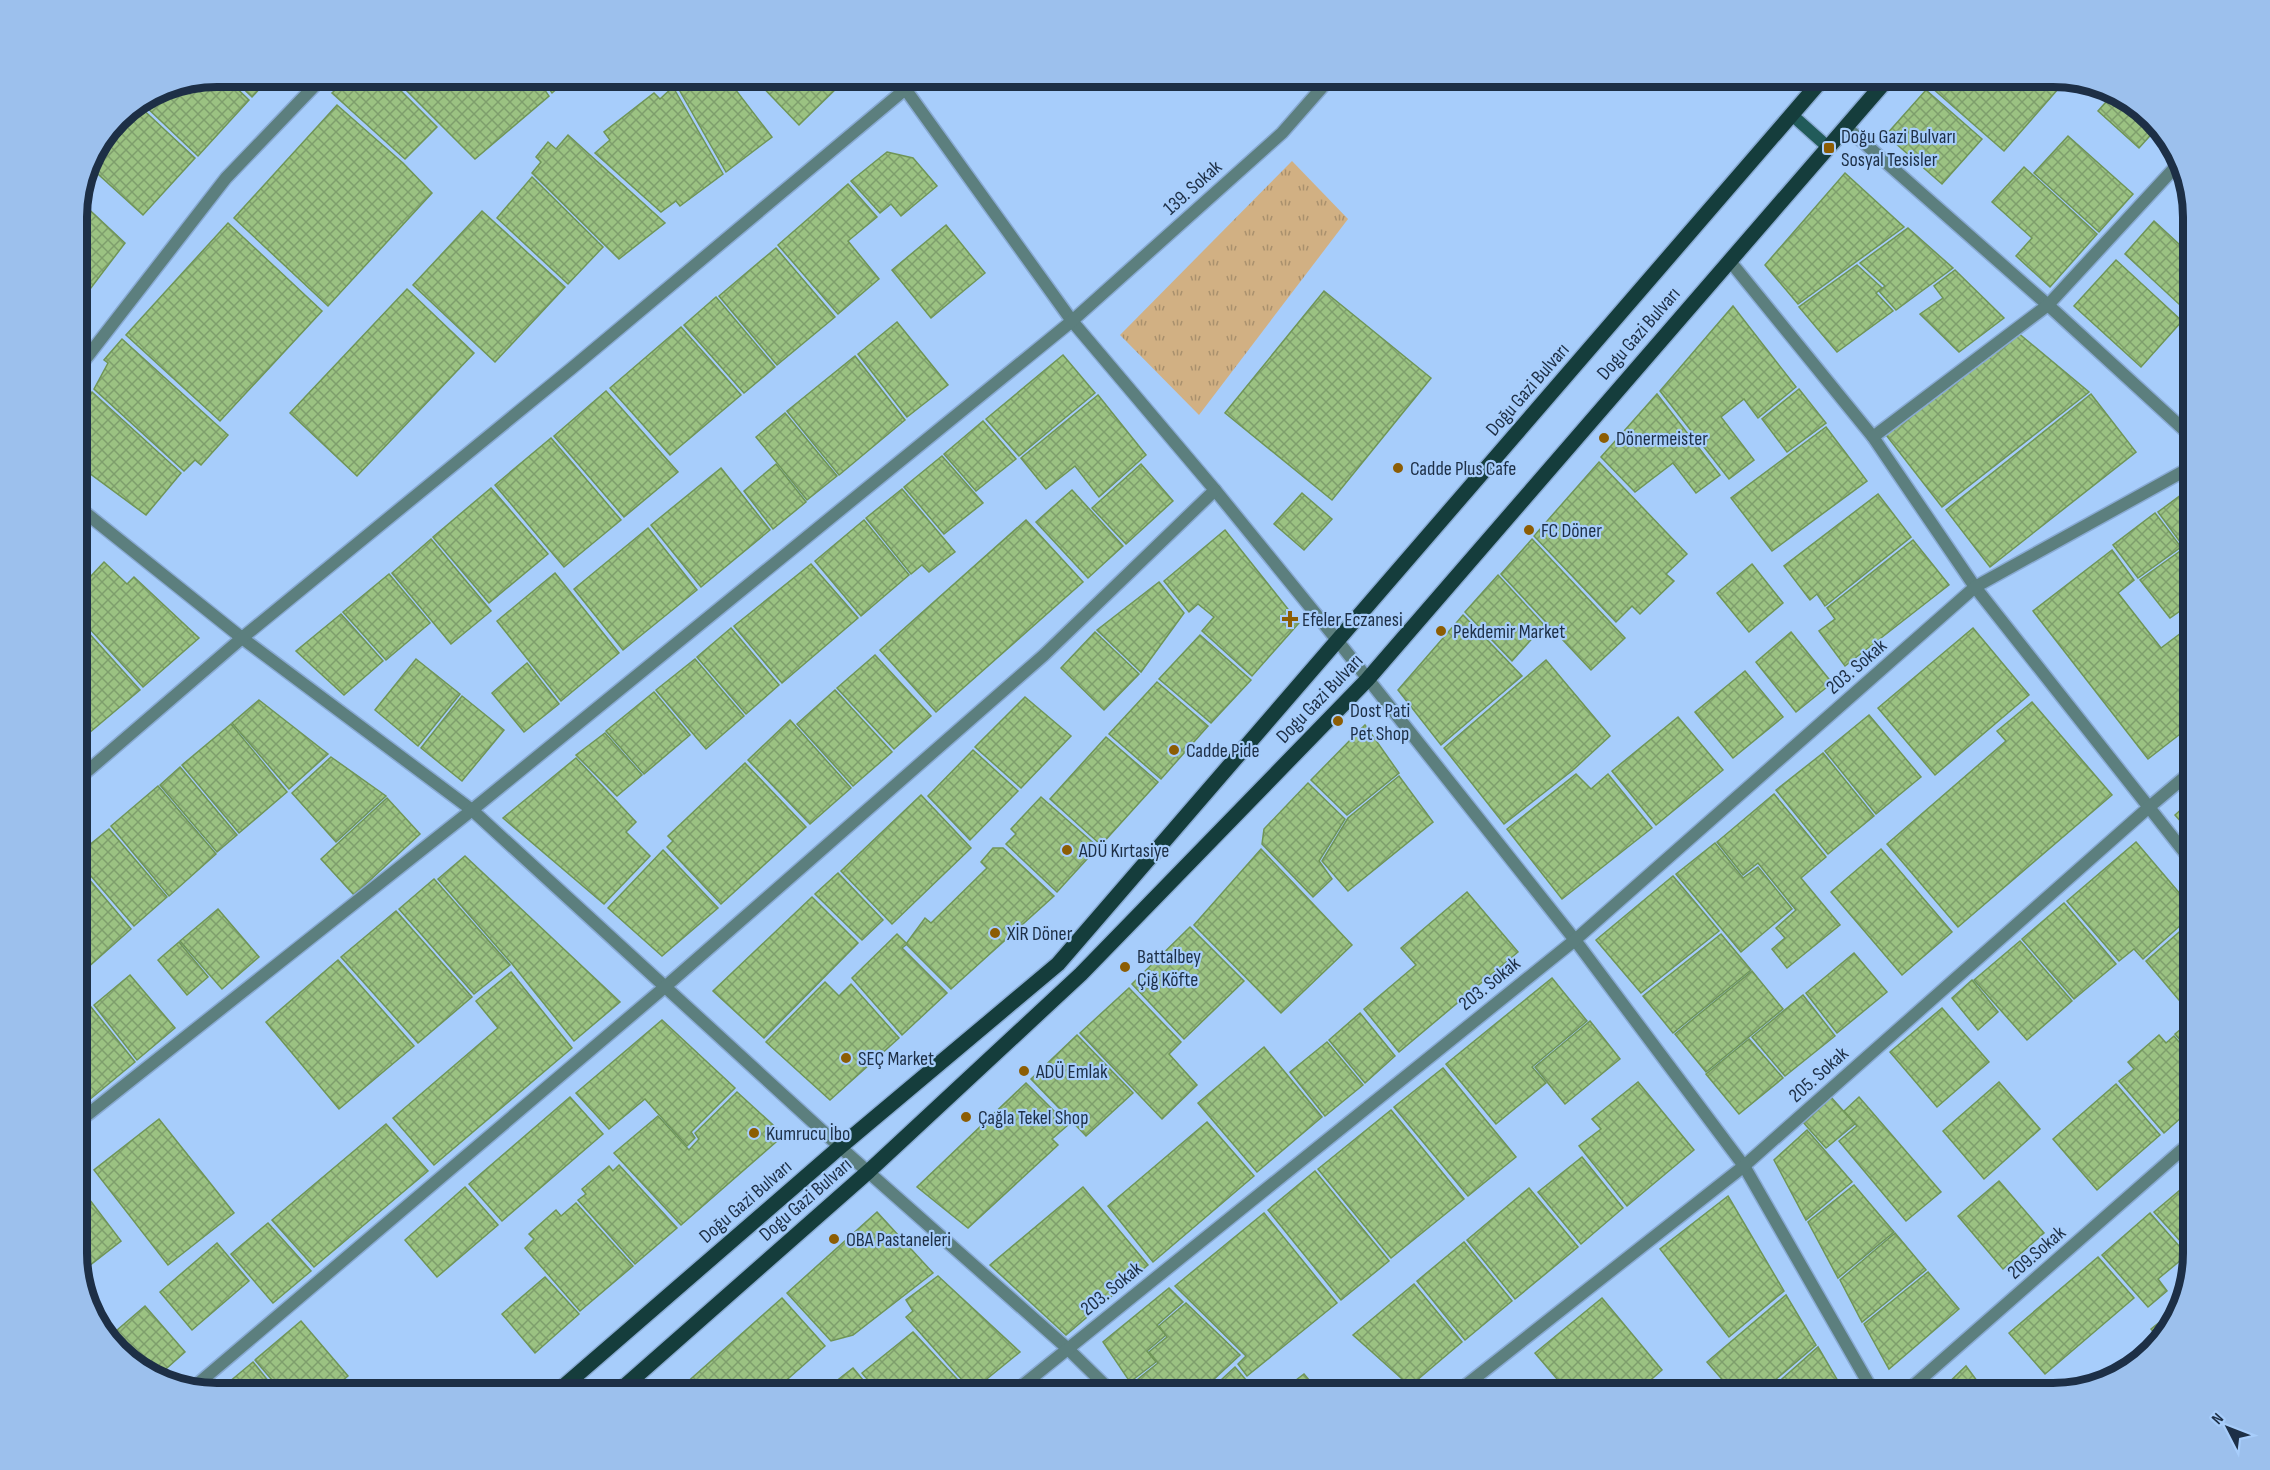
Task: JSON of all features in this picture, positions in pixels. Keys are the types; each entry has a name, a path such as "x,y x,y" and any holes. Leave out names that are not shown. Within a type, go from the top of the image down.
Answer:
{"main road":[{"name":"Doğu Gazi Bulvarı","path":"569,1383 840,1147 1058,964 1816,87"},
{"name":"Dogu Gazi Bulvarı","path":"629,1383 869,1171 1081,974 1367,680 1881,87"},
{"path":"1792,115 1829,148"}],"street":[{"path":"87,357 226,178 313,87"},
{"path":"903,87 1072,321 1215,490 1337,640 1575,940 1744,1166 1868,1383"},
{"path":"87,771 242,638 909,87"},
{"name":"139. Sokak","path":"87,1115 472,810 1072,321 1281,133 1322,87"},
{"path":"1846,127 2048,305 2183,429"},
{"path":"1873,437 2048,305 2173,168"},
{"path":"1729,260 1873,437 1975,587 2183,851"},
{"name":"203. Sokak","path":"1026,1383 1575,940 1975,587 2183,472"},
{"path":"200,1382 666,986 1044,655 1215,490"},
{"path":"87,514 242,638 472,810 840,1147 1067,1348 1102,1383"},
{"name":"205. Sokak","path":"1470,1383 1744,1166 2183,778"},
{"name":"209.Sokak","path":"1917,1383 2183,1149"}],"green space":[{"path":"1292,161 1348,219 1199,415 1120,335"}],"building":[{"path":"235,87 249,100 198,156 147,108 159,100 191,89"},
{"path":"242,87 261,87 252,97"},
{"path":"338,87 397,87 437,127 405,159 332,93"},
{"path":"403,87 543,87 549,96 475,159"},
{"path":"548,87 559,87 552,93"},
{"path":"673,87 723,174 680,206 676,201 661,212 595,153 610,140 604,132 654,93 660,99"},
{"path":"678,87 733,87 772,137 726,172"},
{"path":"763,87 838,87 799,125"},
{"path":"1931,87 2060,87 2004,151"},
{"path":"1926,90 1982,139 1942,184 1886,135"},
{"path":"2108,99 2139,119 2152,133 2139,148 2098,111"},
{"path":"337,105 403,163 432,193 328,306 234,218"},
{"path":"144,110 195,158 143,215 95,172 100,159 119,131"},
{"path":"568,135 665,223 619,259 532,173 541,162 536,157 548,142 556,149"},
{"path":"2068,136 2133,194 2099,232 2034,173"},
{"path":"887,152 913,158 937,186 901,216 891,204 880,213 851,181"},
{"path":"2024,167 2097,234 2050,287 2016,256 2032,238 1992,202"},
{"path":"1845,173 1904,227 1798,304 1765,265"},
{"path":"532,177 603,247 568,284 497,218"},
{"path":"848,184 877,217 848,241 879,279 838,314 778,245"},
{"path":"87,208 125,243 87,293"},
{"path":"482,211 565,287 495,362 413,285"},
{"path":"2154,221 2183,248 2183,302 2180,305 2125,254"},
{"path":"228,223 322,311 220,421 126,335"},
{"path":"946,225 985,273 931,318 892,270"},
{"path":"1908,228 1953,268 1896,310 1879,291 1885,286 1860,263"},
{"path":"776,248 835,317 777,365 719,296"},
{"path":"2116,260 2182,321 2141,367 2074,306"},
{"path":"1857,265 1882,288 1876,293 1893,311 1837,352 1799,307"},
{"path":"1955,270 2004,318 1959,352 1920,314 1943,298 1934,286"},
{"path":"407,289 474,353 357,476 290,413"},
{"path":"1324,291 1431,378 1332,500 1225,413"},
{"path":"716,297 775,367 744,393 684,325"},
{"path":"1733,306 1796,387 1758,418 1744,399 1721,417 1754,460 1729,479 1660,391"},
{"path":"897,322 948,385 907,417 858,354"},
{"path":"681,327 741,395 670,455 610,388"},
{"path":"2017,332 2089,392 1942,507 1886,435"},
{"path":"122,339 228,435 201,465 195,460 184,471 94,389 108,363 104,360"},
{"path":"1063,355 1095,393 1019,456 986,419"},
{"path":"855,356 905,420 839,475 787,411"},
{"path":"1799,389 1826,423 1787,452 1762,419"},
{"path":"606,391 678,472 624,517 554,436"},
{"path":"92,392 181,473 146,515 87,471 87,402"},
{"path":"1657,394 1720,475 1696,493 1673,463 1635,492 1601,457"},
{"path":"2091,394 2136,452 1990,567 1946,510"},
{"path":"1098,395 1146,455 1099,497 1075,466 1046,489 1021,458"},
{"path":"785,413 837,476 807,500 756,437"},
{"path":"983,421 1016,459 976,491 944,454"},
{"path":"1826,427 1867,481 1772,551 1731,498"},
{"path":"551,438 621,520 564,567 495,485"},
{"path":"942,456 983,503 944,534 904,487"},
{"path":"1599,462 1687,554 1666,574 1674,581 1640,614 1632,606 1616,622 1534,536"},
{"path":"776,464 806,502 773,529 744,491"},
{"path":"1141,464 1173,501 1126,544 1092,508"},
{"path":"721,468 770,530 701,587 651,525"},
{"path":"491,488 548,554 489,603 433,537"},
{"path":"902,489 955,552 929,572 922,565 911,574 866,518"},
{"path":"1072,490 1123,546 1088,578 1036,522"},
{"path":"1302,493 1332,519 1304,550 1274,524"},
{"path":"2183,493 2183,546 2158,512"},
{"path":"1878,494 1911,537 1825,606 1817,594 1810,600 1784,566"},
{"path":"2155,513 2181,547 2138,578 2113,545"},
{"path":"864,520 909,575 861,616 815,561"},
{"path":"1026,520 1083,582 936,712 880,650"},
{"path":"648,528 697,590 623,650 574,589"},
{"path":"1225,530 1299,623 1252,676 1202,631 1214,617 1198,604 1189,612 1164,581"},
{"path":"431,539 491,611 451,644 392,573"},
{"path":"1532,539 1625,638 1591,670 1501,574"},
{"path":"1913,540 1949,585 1845,666 1819,631 1835,619 1827,608"},
{"path":"2183,549 2183,609 2170,618 2140,580"},
{"path":"2112,550 2134,580 2118,593 2161,648 2181,633 2183,636 2183,732 2148,759 2033,611"},
{"path":"104,562 127,584 134,577 199,638 143,687 87,626 87,580"},
{"path":"811,564 858,618 782,683 734,626"},
{"path":"1752,564 1783,603 1749,632 1717,593"},
{"path":"555,573 619,653 561,701 497,621"},
{"path":"389,574 430,623 386,660 343,612"},
{"path":"1498,575 1544,625 1512,661 1465,612"},
{"path":"1159,582 1184,613 1141,672 1097,630"},
{"path":"341,614 383,661 344,695 296,651"},
{"path":"1463,615 1522,676 1441,745 1398,690"},
{"path":"731,628 779,685 746,714 697,657"},
{"path":"1973,628 2029,695 1935,775 1878,708"},
{"path":"87,631 140,690 89,733 87,731"},
{"path":"1095,632 1139,674 1104,710 1061,668"},
{"path":"1791,632 1832,683 1796,712 1756,662"},
{"path":"1200,635 1251,680 1211,723 1159,679"},
{"path":"875,655 931,716 894,749 837,688"},
{"path":"416,659 460,694 418,746 375,710"},
{"path":"695,659 744,716 706,749 656,690"},
{"path":"1546,660 1610,736 1573,770 1504,824 1444,748"},
{"path":"527,663 559,704 524,732 492,693"},
{"path":"1745,671 1783,717 1733,758 1695,712"},
{"path":"1157,682 1208,726 1161,779 1109,734"},
{"path":"835,690 892,752 853,786 797,724"},
{"path":"654,692 690,735 644,774 606,731"},
{"path":"462,696 504,730 462,781 421,748"},
{"path":"1025,697 1071,736 1021,788 975,747"},
{"path":"259,700 328,754 289,789 232,723"},
{"path":"2032,702 2112,795 1958,927 1887,844 2006,741 1997,731"},
{"path":"1869,715 1921,777 1876,814 1825,751"},
{"path":"1678,717 1723,770 1656,825 1612,771"},
{"path":"790,720 851,788 810,824 748,760"},
{"path":"231,724 287,792 239,833 182,765"},
{"path":"1365,725 1399,773 1347,815 1311,780"},
{"path":"605,733 642,775 617,796 576,755"},
{"path":"1106,737 1158,782 1101,845 1050,799"},
{"path":"973,750 1018,791 970,840 928,796"},
{"path":"1823,753 1874,816 1828,854 1776,790"},
{"path":"331,757 386,796 336,842 292,793"},
{"path":"576,758 636,822 626,832 650,856 604,904 503,818"},
{"path":"745,763 806,827 721,904 667,847 673,841 668,836"},
{"path":"180,767 237,835 217,852 160,785"},
{"path":"1576,774 1591,789 1608,774 1652,828 1562,899 1507,829"},
{"path":"1399,776 1433,822 1348,891 1322,861 1348,818"},
{"path":"1308,783 1345,819 1319,861 1332,879 1313,897 1262,844 1264,829"},
{"path":"158,786 216,854 169,896 111,826"},
{"path":"1774,794 1826,857 1801,878 1840,925 1787,968 1772,949 1785,938 1776,928 1796,910 1758,863 1743,875 1717,842"},
{"path":"921,795 971,848 892,924 841,871"},
{"path":"1041,797 1098,847 1057,892 1006,844 1016,834 1011,829"},
{"path":"387,798 420,834 354,895 321,859"},
{"path":"2183,808 2183,824 2175,815"},
{"path":"109,829 167,897 134,926 87,872 87,847"},
{"path":"2136,842 2183,897 2183,923 2143,959 2134,949 2119,961 2067,901"},
{"path":"1715,843 1743,878 1758,867 1792,909 1741,952 1676,874"},
{"path":"993,848 1003,848 1054,896 951,989 906,944 925,918 931,923 987,868 981,862"},
{"path":"1261,849 1352,945 1281,1013 1194,925"},
{"path":"1881,849 1952,932 1902,975 1831,892"},
{"path":"663,850 718,908 662,956 608,908"},
{"path":"465,856 620,1002 574,1041 513,965 438,879"},
{"path":"838,873 883,920 862,940 815,894"},
{"path":"1673,876 1719,931 1641,993 1596,940"},
{"path":"87,877 131,929 87,968"},
{"path":"434,879 510,965 474,994 399,909"},
{"path":"1467,892 1518,952 1399,1052 1364,1009 1416,965 1401,948"},
{"path":"812,897 858,943 764,1038 713,991"},
{"path":"2064,903 2116,964 2074,999 2022,939"},
{"path":"218,909 259,957 222,989 180,941"},
{"path":"396,911 472,997 418,1043 341,957"},
{"path":"1190,927 1244,981 1184,1039 1132,984"},
{"path":"2183,929 2183,1005 2146,961"},
{"path":"897,934 907,944 902,948 947,993 902,1035 852,978"},
{"path":"1721,934 1751,970 1673,1033 1643,996"},
{"path":"2020,941 2072,1001 2027,1040 1974,980"},
{"path":"179,942 208,977 187,995 158,960"},
{"path":"1854,953 1887,992 1837,1033 1806,993"},
{"path":"338,960 414,1046 339,1109 266,1022"},
{"path":"1752,971 1783,1009 1706,1072 1675,1034"},
{"path":"511,972 572,1048 434,1165 393,1118 498,1028 476,1001"},
{"path":"130,975 175,1028 137,1060 94,1005"},
{"path":"1552,978 1587,1021 1532,1067 1546,1083 1496,1124 1446,1064"},
{"path":"1972,980 1998,1012 1978,1030 1952,998"},
{"path":"825,982 839,996 851,984 899,1038 830,1100 766,1042"},
{"path":"1129,988 1181,1042 1169,1054 1197,1085 1162,1119 1080,1033"},
{"path":"1803,995 1835,1036 1785,1076 1752,1037"},
{"path":"91,1007 135,1062 87,1102 87,1010"},
{"path":"1942,1008 1989,1062 1937,1107 1890,1052"},
{"path":"1360,1013 1395,1056 1365,1083 1329,1040"},
{"path":"662,1020 735,1088 691,1132 695,1138 687,1146 645,1099 609,1129 576,1093"},
{"path":"1590,1021 1620,1059 1565,1104 1535,1067"},
{"path":"2183,1027 2183,1043 2175,1034"},
{"path":"1077,1035 1133,1093 1086,1136 1031,1079"},
{"path":"2159,1035 2166,1043 2174,1036 2183,1046 2183,1116 2164,1133 2119,1081 2134,1069 2128,1062"},
{"path":"1749,1039 1783,1078 1739,1114 1706,1074"},
{"path":"1327,1042 1363,1085 1325,1116 1290,1072"},
{"path":"1264,1047 1322,1117 1257,1172 1198,1103"},
{"path":"1443,1068 1516,1157 1468,1196 1394,1107"},
{"path":"1638,1082 1694,1150 1627,1206 1579,1146 1601,1129 1592,1119"},
{"path":"1999,1082 2040,1129 1984,1179 1943,1131"},
{"path":"1026,1083 1068,1125 1052,1139 1058,1145 968,1228 917,1187"},
{"path":"2116,1084 2160,1135 2097,1190 2053,1139"},
{"path":"737,1092 784,1135 681,1225 614,1153 658,1116 689,1150 699,1139 695,1133"},
{"path":"1830,1096 1855,1124 1826,1148 1802,1121"},
{"path":"570,1097 603,1134 502,1221 469,1184"},
{"path":"1859,1097 1941,1192 1906,1221 1839,1141 1857,1126 1844,1111"},
{"path":"1391,1110 1464,1199 1391,1258 1318,1169"},
{"path":"159,1119 234,1213 168,1265 94,1170"},
{"path":"1207,1122 1254,1176 1153,1262 1108,1206"},
{"path":"386,1124 428,1171 314,1267 272,1220"},
{"path":"1807,1130 1852,1182 1806,1220 1774,1160"},
{"path":"1582,1157 1623,1208 1581,1244 1538,1192"},
{"path":"619,1165 677,1228 635,1264 578,1200 586,1194 582,1189 609,1166 613,1171"},
{"path":"1315,1171 1389,1261 1341,1300 1268,1210"},
{"path":"1999,1181 2044,1233 2003,1269 1958,1216"},
{"path":"1854,1185 1894,1232 1838,1278 1808,1222"},
{"path":"465,1187 498,1225 437,1277 405,1240"},
{"path":"1083,1187 1148,1265 1066,1335 990,1265"},
{"path":"2183,1187 2183,1244 2154,1212"},
{"path":"1529,1188 1578,1247 1515,1299 1467,1240"},
{"path":"87,1196 121,1241 88,1267"},
{"path":"1728,1196 1784,1291 1729,1337 1660,1249"},
{"path":"576,1203 633,1266 580,1311 525,1248 534,1239 529,1234 556,1210 561,1216"},
{"path":"877,1212 933,1273 853,1335 831,1341 787,1293"},
{"path":"1264,1213 1337,1303 1247,1376 1238,1364 1246,1356 1175,1286"},
{"path":"2150,1213 2183,1250 2183,1259 2158,1279 2167,1291 2148,1307 2102,1255"},
{"path":"268,1223 311,1271 273,1303 231,1254"},
{"path":"1895,1233 1926,1270 1862,1322 1840,1280"},
{"path":"1464,1242 1512,1301 1465,1340 1417,1281"},
{"path":"217,1243 249,1281 192,1330 160,1292"},
{"path":"2098,1257 2134,1298 2045,1374 2009,1333"},
{"path":"1928,1272 1959,1309 1889,1369 1864,1324"},
{"path":"938,1276 1020,1352 982,1383 965,1383 906,1317 913,1311 906,1300"},
{"path":"545,1277 579,1314 535,1353 502,1314"},
{"path":"1414,1284 1462,1342 1414,1383 1407,1383 1353,1335"},
{"path":"1169,1288 1183,1302 1157,1325 1166,1335 1147,1351 1156,1362 1130,1382 1103,1342"},
{"path":"1786,1295 1816,1345 1772,1383 1725,1383 1707,1362"},
{"path":"782,1298 825,1346 783,1383 686,1383"},
{"path":"1602,1298 1662,1370 1647,1383 1560,1383 1535,1353"},
{"path":"1186,1303 1240,1355 1210,1383 1133,1383 1158,1363 1149,1352 1167,1337 1159,1326"},
{"path":"145,1306 185,1352 163,1372 138,1356 114,1332"},
{"path":"2166,1317 2155,1333 2151,1329"},
{"path":"301,1321 348,1376 340,1383 275,1383 255,1360"},
{"path":"913,1332 961,1383 870,1383 862,1373"},
{"path":"1818,1347 1839,1383 1777,1383"},
{"path":"253,1362 270,1383 228,1383"},
{"path":"1966,1366 1979,1383 1948,1383"},
{"path":"1235,1367 1249,1383 1218,1383"},
{"path":"853,1368 866,1383 834,1383"},
{"path":"1304,1374 1312,1383 1292,1383"}],"place":[{"name":"Doğu Gazi Bulvarı Sosyal Tesisler","path":"1829,148"},
{"name":"Dönermeister","path":"1604,438"},
{"name":"Cadde Plus Cafe","path":"1398,468"},
{"name":"FC Döner","path":"1529,530"},
{"name":"Efeler Eczanesi","path":"1290,619"},
{"name":"Pekdemir Market","path":"1441,631"},
{"name":"Dost Pati Pet Shop","path":"1338,721"},
{"name":"Cadde Pide","path":"1174,750"},
{"name":"ADÜ Kırtasiye","path":"1067,850"},
{"name":"XİR Döner","path":"995,933"},
{"name":"Battalbey Çiğ Köfte","path":"1125,967"},
{"name":"SEÇ Market","path":"846,1058"},
{"name":"ADÜ Emlak","path":"1024,1071"},
{"name":"Çağla Tekel Shop","path":"966,1117"},
{"name":"Kumrucu İbo","path":"754,1133"},
{"name":"OBA Pastaneleri","path":"834,1239"}]}
